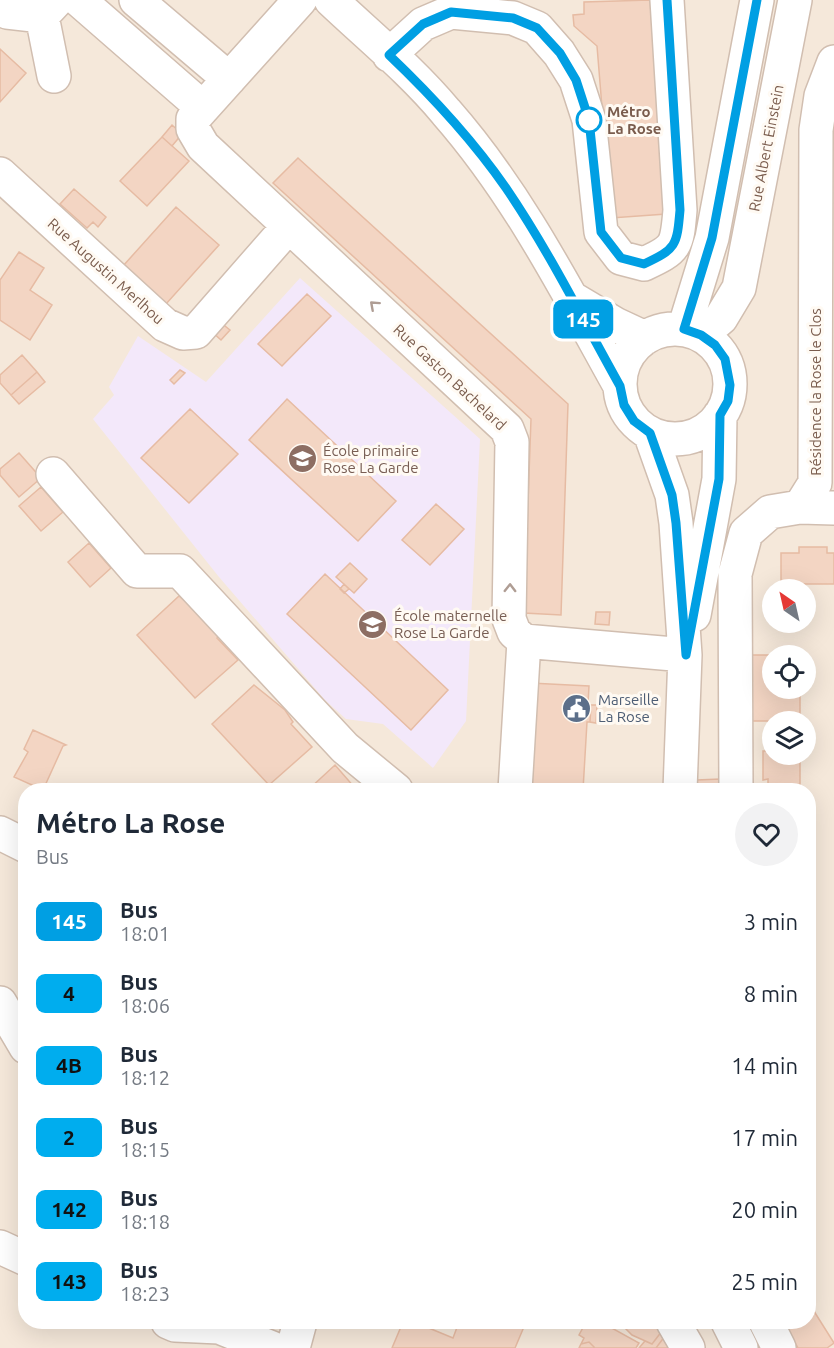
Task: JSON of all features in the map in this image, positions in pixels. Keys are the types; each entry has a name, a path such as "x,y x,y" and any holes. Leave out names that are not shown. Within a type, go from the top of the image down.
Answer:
{"street":[{"path":"79,0 203,108"},
{"path":"136,0 229,79"},
{"name":"Rue Gaston Bachelard","path":"300,0 193,119 193,129 203,146 507,429 512,442 509,619 514,632 524,641"},
{"path":"331,0 446,111 506,188 572,298 620,386 624,405 634,421 650,433 669,438 688,437 706,429 720,415 728,401 730,385 725,359 715,345 692,332 664,330 645,338 631,350 622,367 620,386"},
{"path":"389,55 423,24 451,12 513,18 537,28 560,53 576,80 589,120 601,232 621,258 644,264 669,253 678,235 680,210 667,0"},
{"path":"692,332 757,0"},
{"name":"Rue Albert Einstein","path":"725,359 737,310 735,296 795,0"},
{"path":"0,8 7,12 49,8 54,76"},
{"name":"Résidence la Rose le Clos","path":"800,507 815,483 816,130 821,96 834,62"},
{"name":"Rue Augustin Merlhou","path":"0,174 165,325 183,333 196,332 288,227"},
{"name":"Rue Albert Einstein","path":"692,332 721,318 735,296"},
{"path":"572,298 615,324 645,338"},
{"path":"686,655 719,479 720,415"},
{"path":"650,433 672,495 676,523 686,655 680,783"},
{"path":"53,474 137,571 180,571 345,748 388,783"},
{"path":"736,783 735,574 746,533 770,512 800,507 834,508"},
{"path":"515,783 524,641 686,655"},
{"path":"0,833 18,842"},
{"path":"0,1003 18,1033"},
{"path":"0,1247 18,1255"},
{"path":"231,1329 272,1348"},
{"path":"293,1348 298,1329"},
{"path":"677,1329 688,1348"},
{"path":"732,1329 741,1348"},
{"path":"770,1329 779,1348"}],"shaded area":[{"path":"0,0 834,0 834,1348 0,1348"},
{"name":"École primaire Rose La Garde","path":"300,278 480,439 466,721 433,768 383,724 346,719 325,700 219,577 93,419 114,395 109,387 138,336 206,382"}],"building":[{"path":"650,0 666,214 611,218 597,46 574,26 573,15 584,14 584,2"},
{"path":"0,49 26,73 0,102"},
{"path":"172,125 182,134 172,146 162,137"},
{"path":"162,137 189,161 147,206 120,181"},
{"path":"298,158 568,404 561,615 524,613 531,419 273,183"},
{"path":"74,189 106,217 98,227 93,222 87,228 60,204"},
{"path":"176,207 219,245 166,304 123,266"},
{"path":"19,252 44,268 30,290 52,305 30,340 0,320 0,280"},
{"path":"307,294 331,316 282,366 258,344"},
{"path":"220,322 230,330 221,340 211,331"},
{"path":"22,355 37,372 11,395 0,383 0,375"},
{"path":"180,370 185,373 174,384 170,380"},
{"path":"37,372 45,382 19,404 11,395"},
{"path":"287,399 396,501 358,541 249,440"},
{"path":"190,409 238,454 189,503 141,458"},
{"path":"19,453 41,478 19,497 0,475 0,469"},
{"path":"41,487 63,512 41,531 19,506"},
{"path":"436,504 464,529 430,565 402,540"},
{"path":"89,543 111,568 90,587 68,562"},
{"path":"799,547 827,547 827,553 834,553 834,584 816,584 816,579 781,579 781,553 799,553"},
{"path":"350,563 367,579 354,593 336,577"},
{"path":"325,574 448,690 411,730 287,614"},
{"path":"344,584 349,589 344,593 340,589"},
{"path":"179,596 223,633 217,638 238,660 195,698 137,635"},
{"path":"596,612 610,612 609,625 595,624"},
{"path":"747,655 762,655 762,699 800,699 800,711 762,711 762,721 747,721"},
{"path":"530,683 589,686 588,704 591,705 590,722 587,722 583,783 526,783"},
{"path":"254,685 285,710 293,722 291,724 312,747 271,783 267,783 212,724"},
{"path":"591,705 597,705 596,723 590,722"},
{"path":"33,730 66,745 63,746 46,783 27,783 14,777 28,752 24,749"},
{"path":"335,765 351,783 316,783"},
{"path":"763,765 800,765 800,783 768,783 768,779 763,780"},
{"path":"720,779 720,783 697,783 697,780"},
{"path":"816,1314 834,1343 827,1348 798,1348 787,1329 816,1329"},
{"path":"400,1329 431,1329 453,1338 456,1329 523,1329 515,1348 392,1348"},
{"path":"582,1329 614,1329 639,1343 636,1348 595,1348 589,1342 581,1344 584,1338 579,1335"},
{"path":"626,1329 661,1329 662,1331 652,1344 632,1335"},
{"path":"662,1331 665,1336 656,1348 639,1348 645,1341 652,1344"},
{"path":"665,1336 671,1348 656,1348"},
{"path":"589,1342 595,1348 579,1348 581,1344"}],"bus line":[{"name":"145","path":"667,0 680,210 678,235 669,253 644,264 621,258 601,232 589,120 576,80 560,53 537,28 513,18 451,12 423,24 389,55 446,111 506,188 549,257 620,386 624,405 634,421 650,433 672,495 686,655 719,479 722,446 720,415 728,401 730,385 729,369 715,345 701,335 684,329 712,238 757,0"}],"place":[{"name":"Métro La Rose","path":"589,120"},
{"name":"École primaire Rose La Garde","path":"302,459"},
{"name":"École maternelle Rose La Garde","path":"373,624"},
{"name":"Marseille La Rose","path":"577,708"}]}
